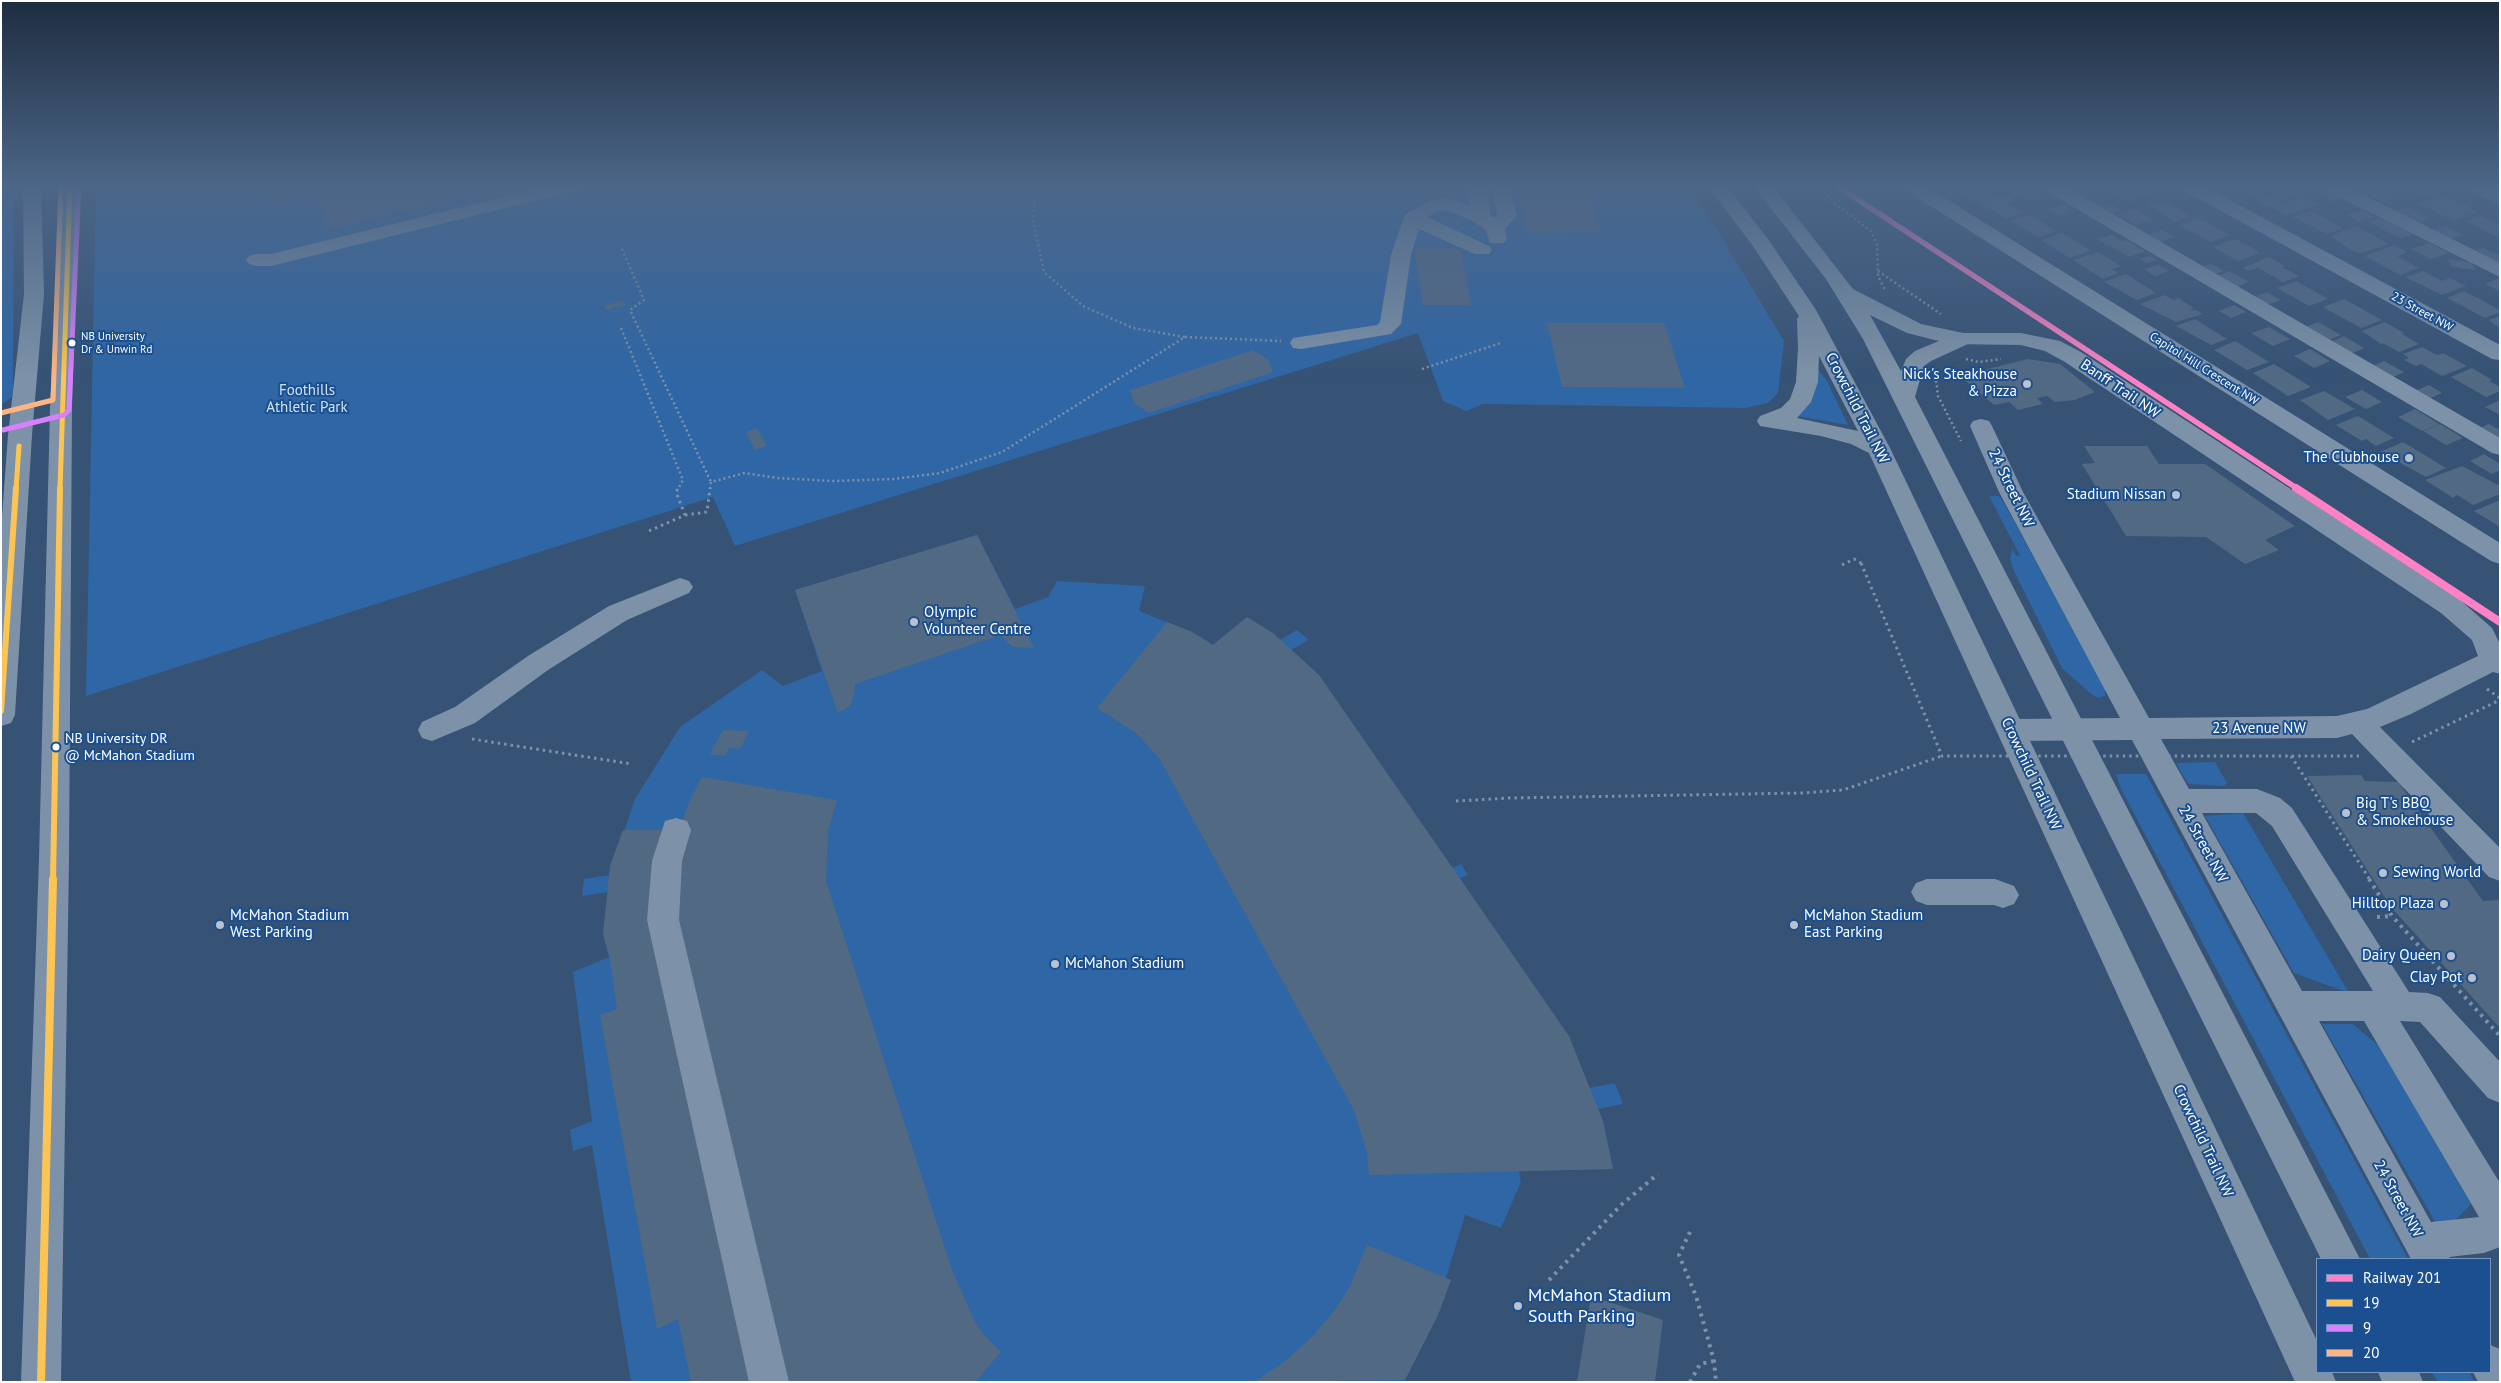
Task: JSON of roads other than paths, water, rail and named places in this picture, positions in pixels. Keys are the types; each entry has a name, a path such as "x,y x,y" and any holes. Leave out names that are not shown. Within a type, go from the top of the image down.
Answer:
{"highway":[{"name":"Crowchild Trail NW","path":"1764,249 1806,310 1878,448 2316,1382"},
{"path":"1812,249 1846,292 1874,339 1904,396 2340,1258"},
{"path":"1846,292 1865,305 1914,329 1960,339"},
{"path":"1806,310 1809,349 1807,382 1800,402 1789,413 1768,421 1822,429 1859,439 1878,448"},
{"path":"1904,396 1914,364 1923,356 1960,339"}],"street":[{"path":"1,715 12,419 34,294 33,249"},
{"path":"41,1382 54,860 61,407 67,249"},
{"path":"256,260 316,249"},
{"path":"1300,343 1384,330 1390,324 1403,249"},
{"name":"Capitol Hill Crescent NW","path":"2012,249 2500,555"},
{"path":"2159,249 2500,448"},
{"name":"23 Street NW","path":"2305,249 2500,354"},
{"path":"2456,249 2500,271"},
{"name":"Banff Trail NW","path":"1960,339 2012,338 2052,346 2073,357 2167,421 2185,428 2450,606 2483,635 2496,662"},
{"path":"12,419 61,407"},
{"name":"24 Street NW","path":"1981,426 2011,492 2426,1250"},
{"path":"432,730 464,715 538,663 618,613 680,587"},
{"name":"23 Avenue NW","path":"2011,730 2140,728 2304,729 2337,727 2358,723 2401,707 2496,662"},
{"path":"2358,723 2372,754 2500,868"},
{"path":"2179,801 2257,801 2270,806 2282,817 2500,1218"},
{"path":"676,830 667,861 664,920 769,1382"},
{"path":"1927,892 1995,892 2003,895"},
{"path":"2292,1006 2428,1008 2500,1087"},
{"path":"2426,1250 2484,1235 2500,1226"},
{"path":"2491,1367 2499,1382"}],"rail line":[{"name":"201","path":"1932,249 2500,622"}],"place":[{"name":"NB University Dr & Unwin Rd","path":"72,343"},
{"name":"Nick's Steakhouse & Pizza","path":"2027,384"},
{"name":"The Clubhouse","path":"2409,458"},
{"name":"Stadium Nissan","path":"2176,495"},
{"name":"Olympic Volunteer Centre","path":"914,622"},
{"name":"NB University DR @ McMahon Stadium","path":"56,747"},
{"name":"Big T's BBQ & Smokehouse","path":"2346,813"},
{"name":"Sewing World","path":"2383,873"},
{"name":"Hilltop Plaza","path":"2444,904"},
{"name":"McMahon Stadium West Parking","path":"220,925"},
{"name":"McMahon Stadium East Parking","path":"1794,925"},
{"name":"Dairy Queen","path":"2451,956"},
{"name":"McMahon Stadium","path":"1055,964"},
{"name":"Clay Pot","path":"2472,978"},
{"name":"McMahon Stadium South Parking","path":"1518,1306"}],"park label":[{"name":"Foothills Athletic Park","path":"307,400"}]}
